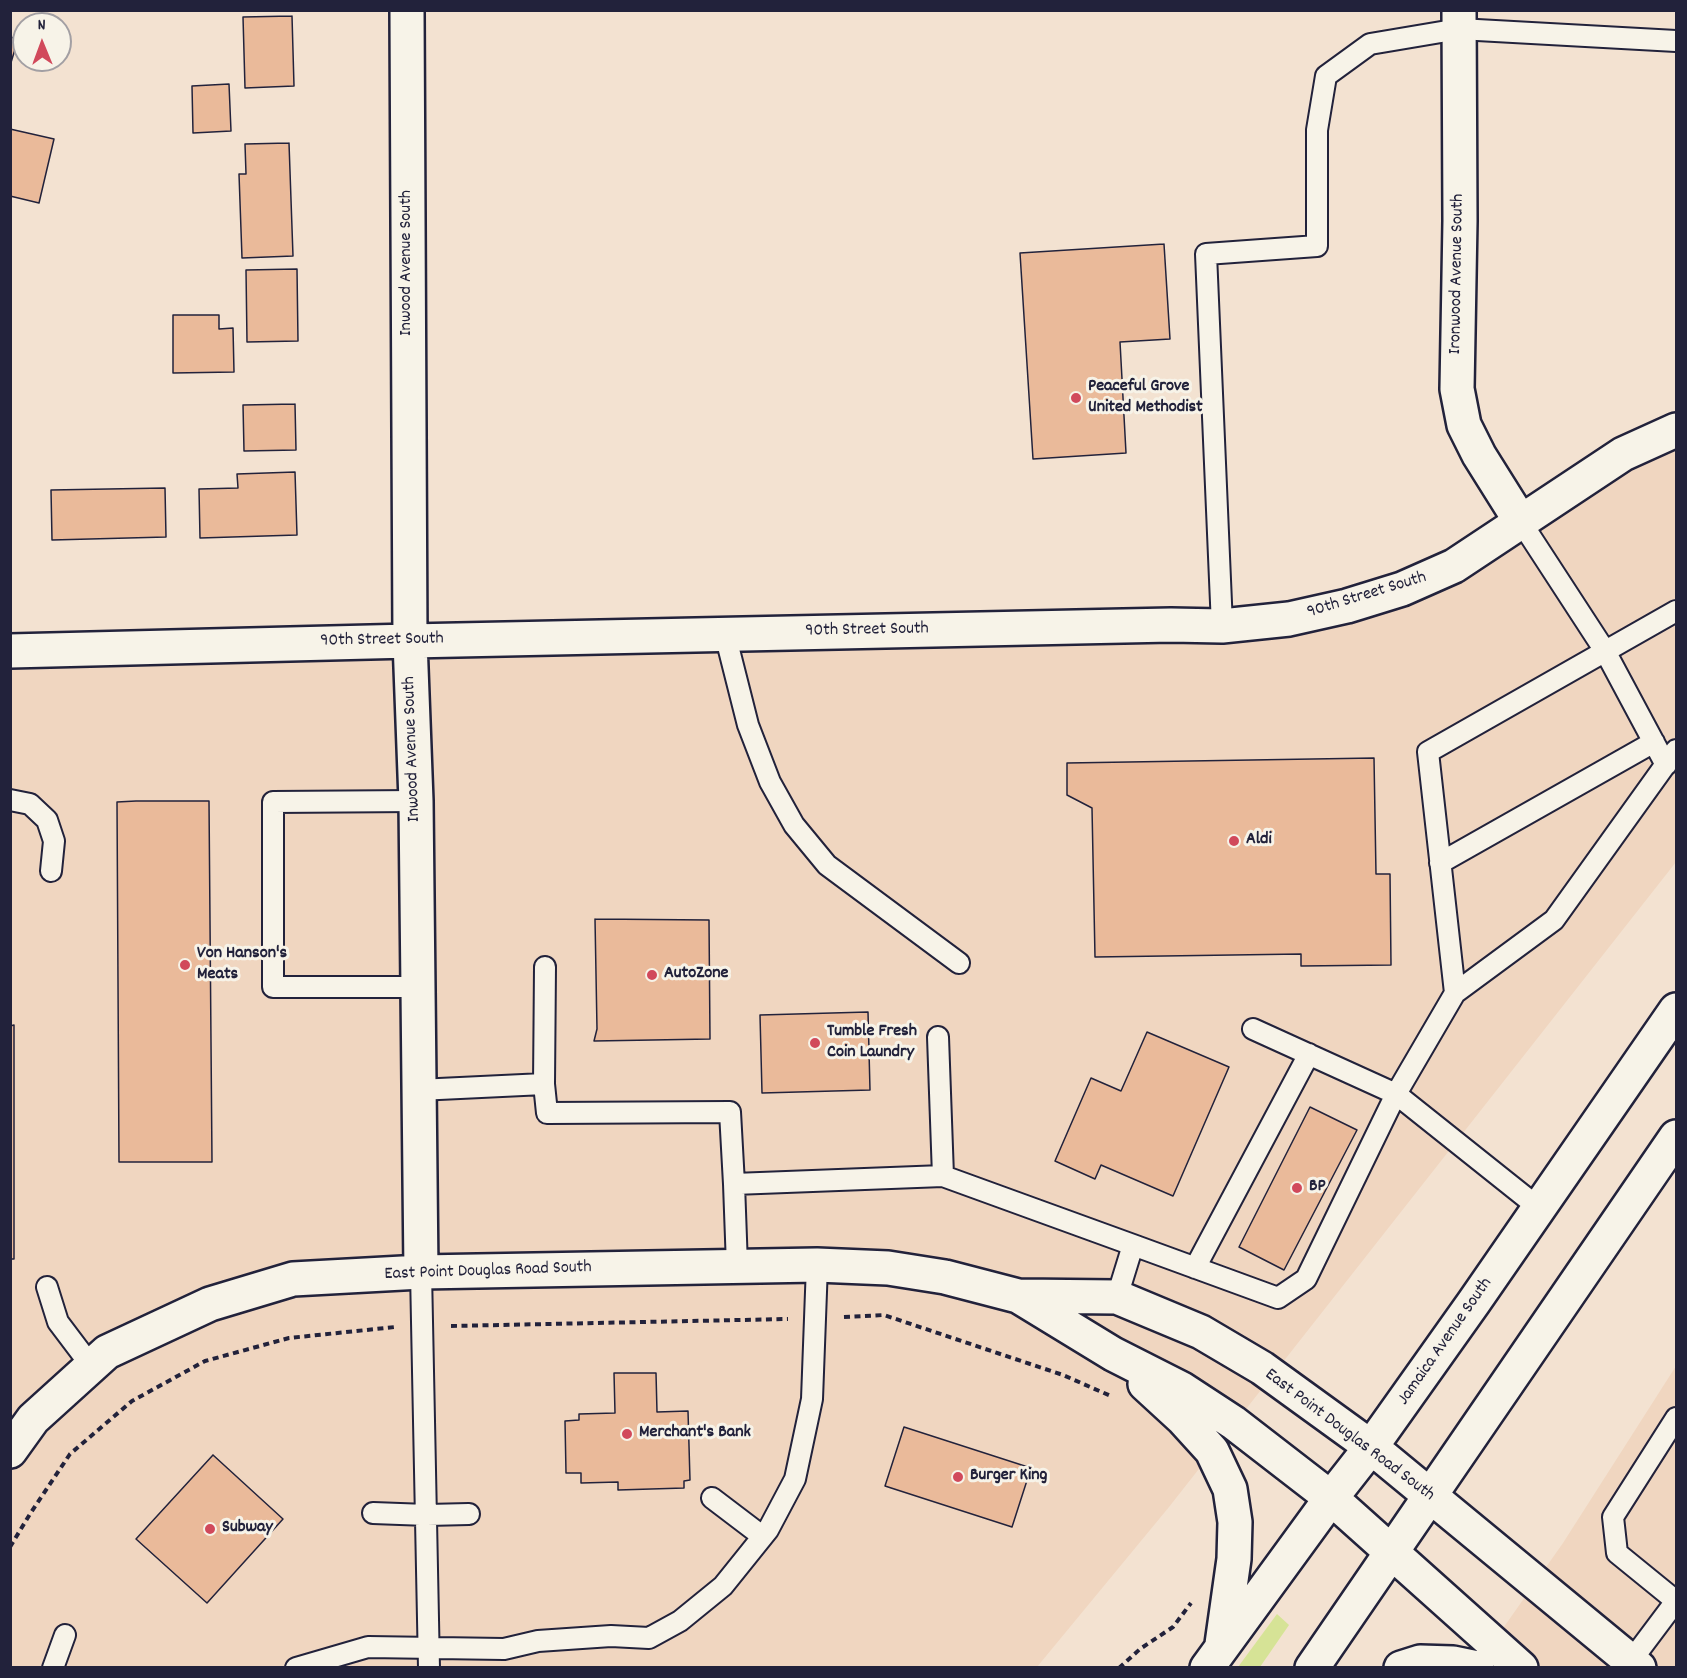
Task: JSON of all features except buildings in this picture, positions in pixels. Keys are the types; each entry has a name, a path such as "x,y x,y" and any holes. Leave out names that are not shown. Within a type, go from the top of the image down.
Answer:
{"street":[{"name":"Inwood Avenue South","path":"406,10 410,640 416,801 421,1272"},
{"name":"Ironwood Avenue South","path":"1459,20 1460,220 1457,389 1464,425 1479,455 1521,522"},
{"name":"90th Street South","path":"10,651 410,640 1159,625 1222,626 1289,619 1347,606 1402,589 1454,566 1623,454 1677,430"},
{"name":"Jamaica Avenue South","path":"1214,1658 1330,1498 1371,1447 1677,1010"},
{"path":"1312,1668 1677,1137"},
{"name":"East Point Douglas Road South","path":"10,1450 33,1419 107,1352 210,1304 293,1279 421,1272 817,1265 899,1269 945,1277 1018,1296 1117,1297 1201,1332 1262,1368 1371,1447 1635,1664"},
{"name":"East Point Douglas Road South","path":"1018,1296 1113,1354 1182,1389 1234,1423 1330,1498 1521,1668"},
{"path":"1113,1354 1182,1418 1212,1451 1230,1489 1235,1522 1234,1559 1214,1658"},
{"path":"1401,1668 1420,1662 1453,1663 1477,1668"}],"lane":[{"path":"1222,626 1206,254 1317,246 1317,130 1326,76 1370,44 1459,20 1677,41"},
{"path":"734,1184 943,1176 1278,1298 1306,1279 1396,1094 1455,993 1554,920 1671,757 1654,742 1605,651 1521,522"},
{"path":"1455,993 1428,752 1677,611"},
{"path":"725,634 748,725 771,782 794,825 827,865 960,963"},
{"path":"1440,863 1654,742"},
{"path":"10,800 30,804 47,820 54,841 51,871"},
{"path":"416,801 273,802 273,987 417,987"},
{"path":"545,968 544,1084 547,1113 730,1112 737,1266"},
{"path":"1253,1029 1396,1094 1539,1208"},
{"path":"938,1037 943,1176"},
{"path":"1195,1268 1309,1054"},
{"path":"418,1090 544,1084"},
{"path":"1117,1297 1133,1245"},
{"path":"296,1668 368,1647 429,1658 504,1649 538,1641 611,1636 649,1638 680,1621 723,1586 762,1536 795,1479 812,1399 817,1265"},
{"path":"421,1272 429,1658"},
{"path":"47,1287 58,1322 92,1367"},
{"path":"1635,1664 1676,1601 1617,1553 1613,1517 1677,1418"},
{"path":"712,1498 762,1536"},
{"path":"373,1513 469,1514"},
{"path":"53,1668 64,1635"}],"path":[{"path":"10,1546 70,1454 132,1401 205,1360 289,1338 378,1328 770,1320 884,1315 1063,1375 1117,1399"},
{"path":"1119,1668 1140,1649 1173,1627"}],"shaded area":[{"path":"1676,430 1676,862 1169,1507 1037,1667 11,1667 10,651 1347,606"},
{"path":"1676,1366 1676,1667 1475,1668 1563,1543"}],"green space":[{"path":"1277,1614 1289,1625 1260,1667 1238,1667"}],"place":[{"name":"Peaceful Grove United Methodist","path":"1076,398"},
{"name":"Aldi","path":"1234,841"},
{"name":"Von Hanson's Meats","path":"185,965"},
{"name":"AutoZone","path":"652,975"},
{"name":"Tumble Fresh Coin Laundry","path":"815,1043"},
{"name":"BP","path":"1297,1188"},
{"name":"Merchant's Bank","path":"627,1434"},
{"name":"Burger King","path":"958,1477"},
{"name":"Subway","path":"210,1529"}]}
